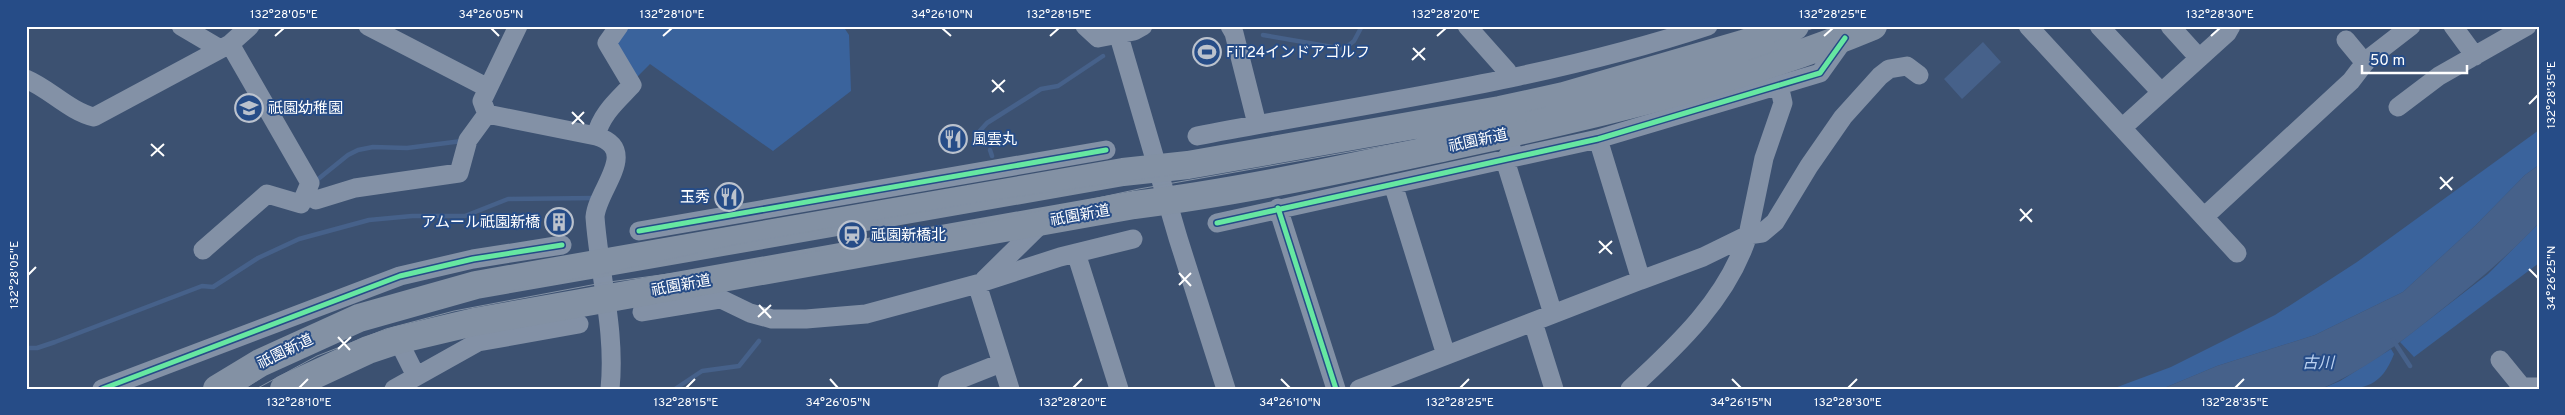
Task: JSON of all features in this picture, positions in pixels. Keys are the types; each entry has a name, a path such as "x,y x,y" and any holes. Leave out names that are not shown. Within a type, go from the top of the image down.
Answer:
{"highway":[{"name":"祇園新道","path":"217,389 260,362 359,318 476,286 1123,172 1158,169 1269,151 1500,110 1564,96 1743,44 1795,26"},
{"name":"祇園新道","path":"284,389 368,350 398,340 474,322 607,297 712,290 1044,221 1167,201 1280,195 1528,129 1569,121 1764,67 1873,26"}],"street":[{"path":"181,26 225,46 310,183 301,204 267,194 203,250"},
{"path":"27,80 84,114 94,117 225,46 250,26"},
{"path":"368,26 488,88"},
{"path":"487,114 482,101 518,26"},
{"path":"596,136 599,124 606,114 632,85 607,43 618,26"},
{"path":"1086,26 1098,38 1117,30 1134,31 1143,26"},
{"path":"1230,26 1234,33 1256,124"},
{"path":"1467,26 1507,71 1509,78"},
{"path":"1197,136 1528,74 1662,42 1708,26"},
{"path":"2028,26 2238,253"},
{"path":"2100,26 2161,92"},
{"path":"2170,26 2199,58"},
{"path":"2122,128 2227,33 2231,26"},
{"path":"2454,26 2475,56"},
{"path":"2398,108 2439,76 2527,26"},
{"path":"1117,30 1167,201 1226,389"},
{"path":"2204,216 2351,81 2365,63 2400,30"},
{"path":"1217,223 1280,195 1306,202 1598,139 1820,73 1845,38"},
{"path":"2346,40 2365,63"},
{"path":"1359,389 1702,257 1748,235 1762,233 1775,222 1809,166 1843,117 1880,76 1889,69 1907,66 1918,75"},
{"path":"1500,110 1528,74"},
{"path":"1630,389 1714,303 1734,271 1748,235 1764,158 1783,103 1779,85"},
{"path":"307,193 316,200 355,188 460,173 468,140 487,114"},
{"path":"487,114 596,136 608,141 617,156 615,168 596,211 601,264 607,297 612,372 610,389"},
{"path":"1269,151 1287,120"},
{"path":"1504,160 1528,129"},
{"path":"1598,139 1642,280"},
{"path":"639,231 1106,150"},
{"path":"1504,160 1553,314"},
{"path":"992,170 1018,192"},
{"path":"1392,184 1446,356"},
{"path":"1280,195 1336,389"},
{"path":"697,248 719,218"},
{"path":"980,283 1044,221"},
{"path":"642,312 712,290 750,313 772,320 866,314 980,283 1076,253 1133,239"},
{"path":"102,389 126,385 400,276 439,267 562,246"},
{"path":"1076,253 1119,389"},
{"path":"439,267 461,271 476,286"},
{"path":"980,283 1001,363 1010,389"},
{"path":"1533,322 1554,389"},
{"path":"394,389 478,342 579,324"},
{"path":"398,340 416,376"},
{"path":"2500,360 2530,387 2539,374"},
{"path":"947,389 948,384 1001,363"}],"shaded area":[{"path":"627,26 843,26 849,35 851,91 773,151 650,64 635,79 615,43"},
{"path":"2539,130 2539,165 2525,175 2476,225 2403,292 2315,335 2217,366 2162,389 2112,389 2171,367 2275,315 2357,262"},
{"path":"2539,223 2539,263 2414,357 2400,342 2488,274"},
{"path":"2391,349 2394,354 2388,367 2374,382 2356,388 2321,389 2340,381"}],"water":[{"path":"1983,42 2001,62 1962,99 1944,79"},
{"name":"古川","path":"2539,165 2539,223 2463,293 2395,346 2352,374 2321,389 2162,389 2217,366 2315,335 2403,292 2476,225 2525,175"}],"waterway":[{"path":"1263,35 1344,49 1354,41 1362,26"},
{"path":"983,141 977,134 987,123 1041,89 1058,86 1103,56"},
{"path":"317,180 348,155 358,150 373,147 407,148 462,141"},
{"path":"990,150 992,156"},
{"path":"26,348 37,348 55,342 202,286 213,287 258,258 299,239 369,220 412,216 465,216 508,199 596,198"},
{"path":"2393,340 2410,366"},
{"path":"675,389 702,371 739,366 759,341"}],"tram line":[{"path":"1453,126 1546,107 1638,84 1729,57 1819,26"},
{"path":"256,389 317,356 386,329 454,311 602,283 742,264 992,221 1139,189 1530,120 1652,90 1747,61 1845,26"},
{"path":"410,315 473,298 602,274 738,244 985,201 1194,172"},
{"path":"244,389 261,378"}],"cycle path":[{"path":"1217,223 1598,139 1820,73 1845,38"},
{"path":"639,231 1106,150"},
{"path":"1278,208 1336,389"},
{"path":"102,389 400,276 473,259 562,245"}],"place":[{"name":"FiT24インドアゴルフ","path":"1207,52"},
{"name":"祇園幼稚園","path":"249,108"},
{"name":"風雲丸","path":"953,139"},
{"name":"玉秀","path":"729,197"},
{"name":"アムール祇園新橋","path":"559,222"},
{"name":"祗園新橋北","path":"852,235"}]}
